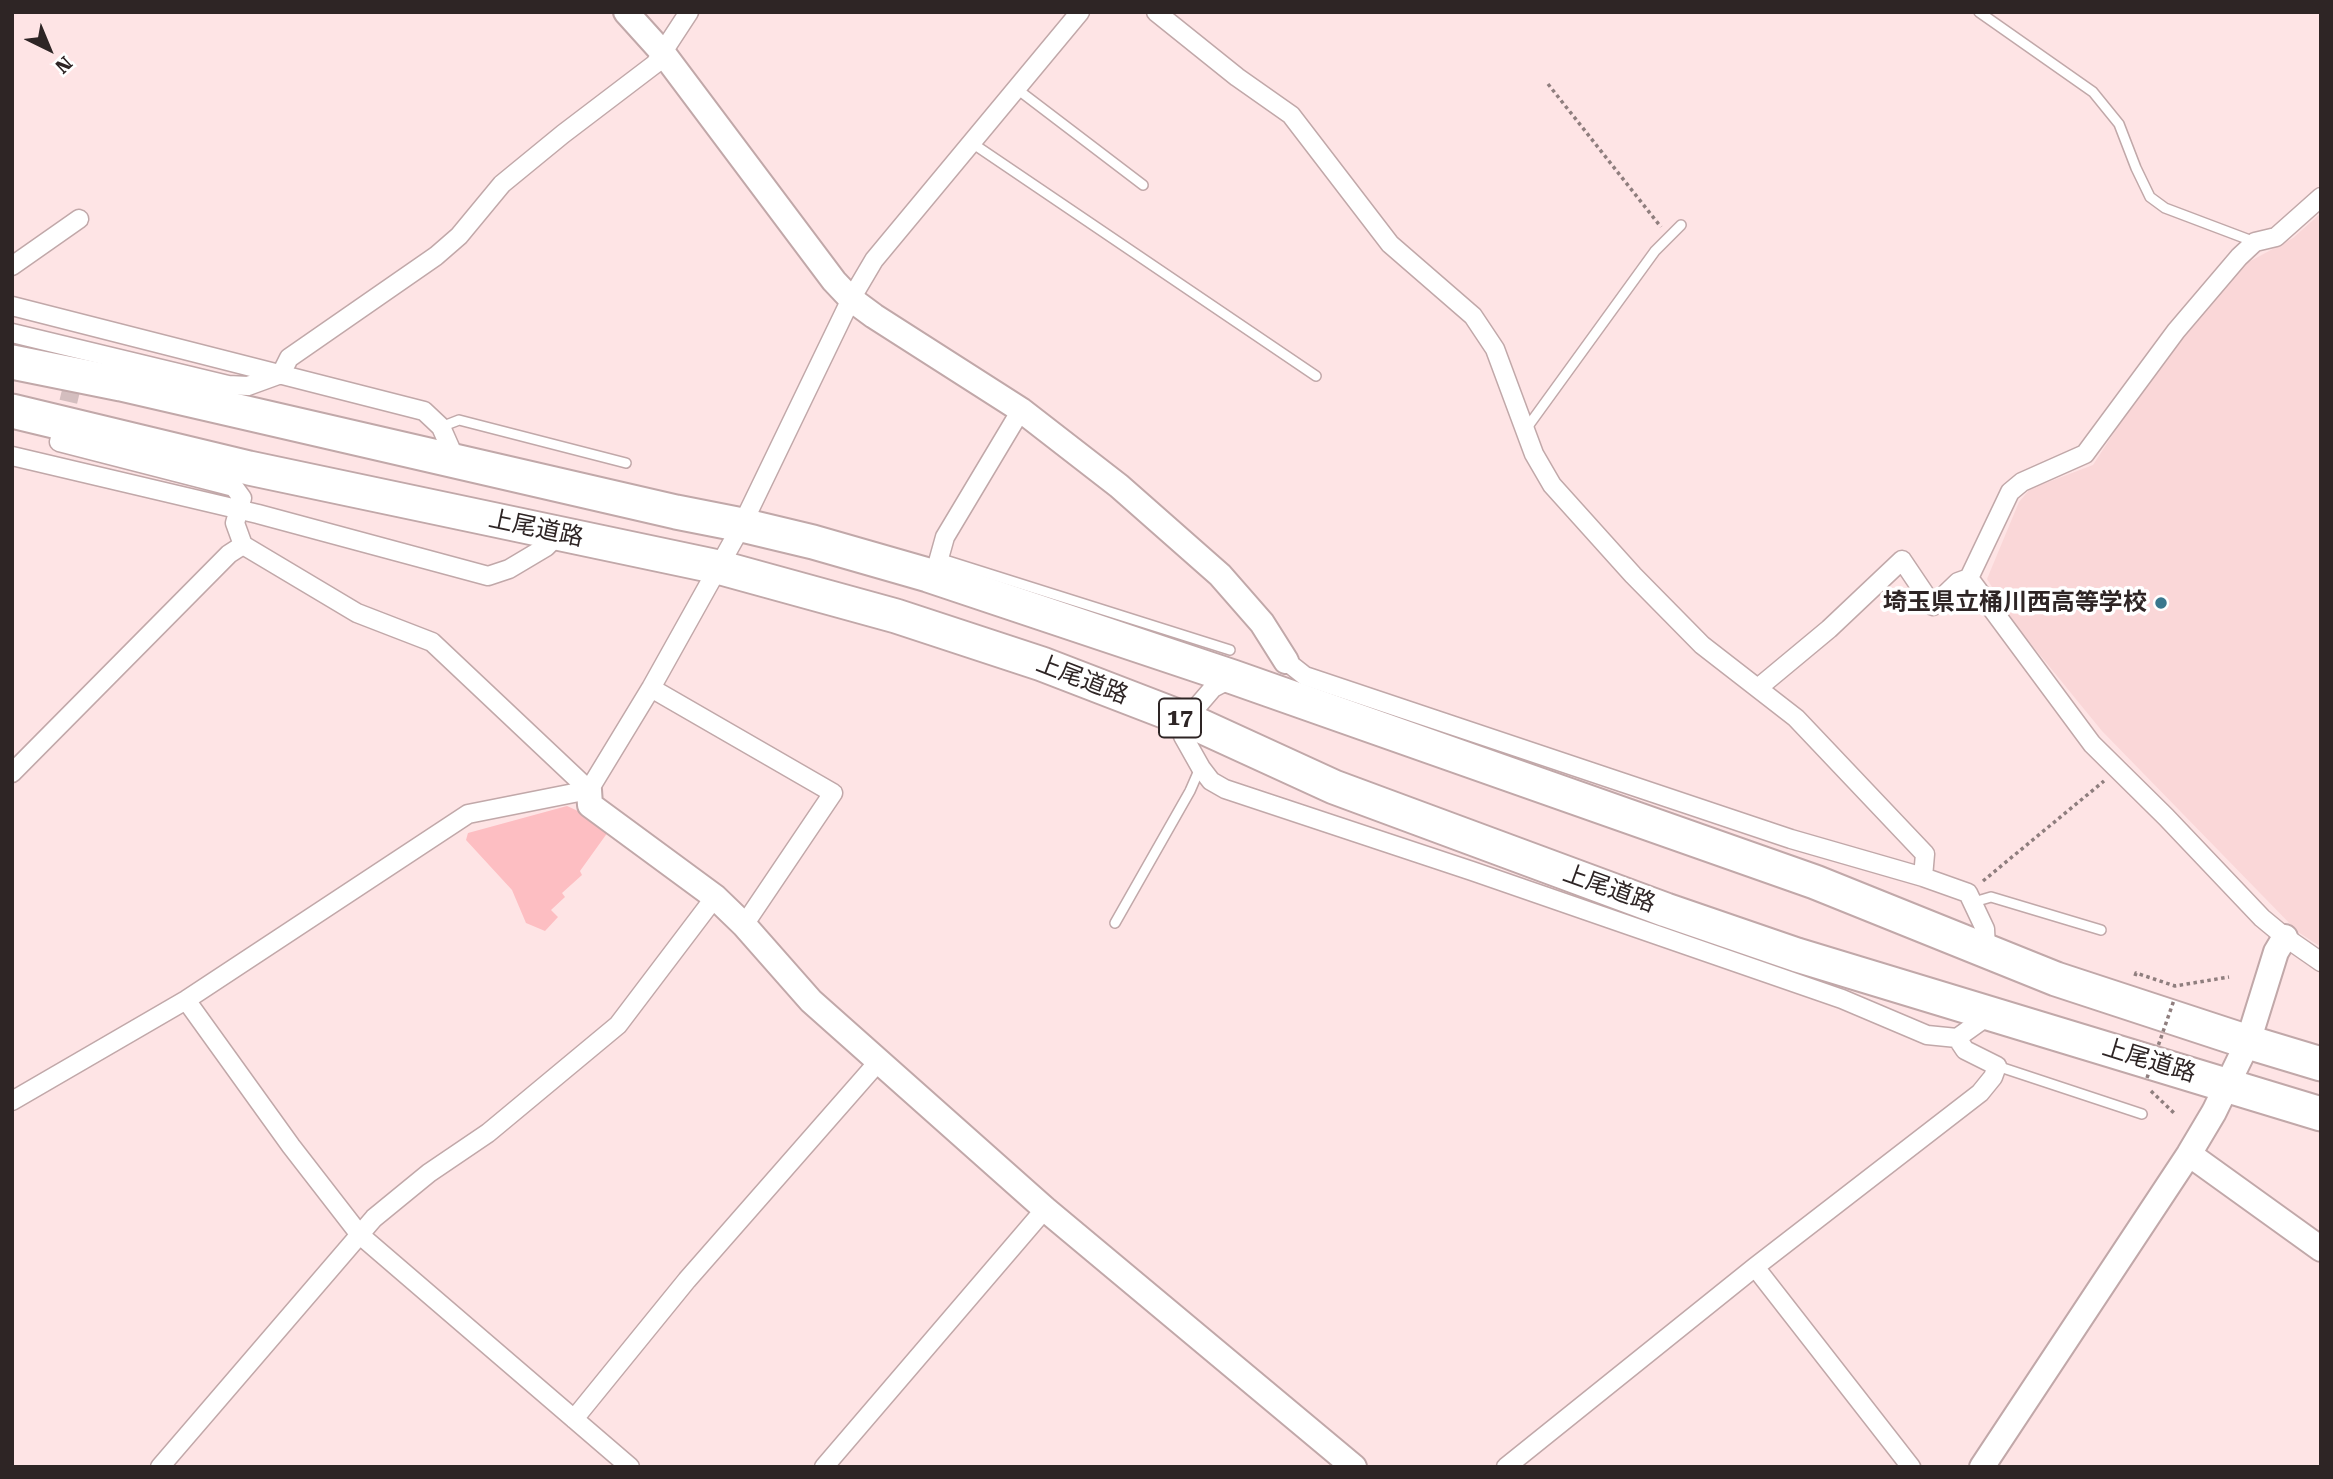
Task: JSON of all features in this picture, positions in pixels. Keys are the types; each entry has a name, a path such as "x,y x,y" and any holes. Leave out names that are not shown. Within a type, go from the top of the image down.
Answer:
{"highway":[{"name":"上尾道路","path":"12,362 121,384 932,569 1231,664 1815,882 2056,979 2321,1063"},
{"name":"上尾道路","path":"12,411 249,468 718,567 896,616 1042,664 1186,720 1334,787 1542,865 1797,954 2321,1114"}],"street":[{"path":"626,12 663,53 834,281 851,299 1021,410 1119,486 1220,575 1262,623 1286,661 1305,676 1791,839 1923,877 1971,897 1984,929 1986,950"},
{"path":"12,333 80,357 228,384 248,386 281,374 289,358 436,256 459,236 502,184 655,64 689,12"},
{"path":"1080,12 874,260 851,299 741,525 651,688 589,790 590,805 715,897 744,925 811,1001 1045,1209 1354,1467"},
{"path":"1156,12 1237,77 1291,115 1390,244 1473,316 1495,349 1534,454 1552,485 1702,645 1796,718 1925,854 1923,877"},
{"path":"1758,688 1829,629 1902,561 1933,606 1958,582 1969,578 2010,492 2022,482 2085,454 2176,331 2239,257 2255,242 2276,237 2321,197"},
{"path":"12,266 79,219"},
{"path":"12,306 424,411 441,427 456,461"},
{"path":"932,569 945,537 1021,410"},
{"path":"61,433 59,442 234,487 242,498 234,523 243,545 357,613 432,642 589,790"},
{"path":"12,456 239,509 488,576 509,569 546,547 555,533"},
{"path":"12,773 229,554 243,545"},
{"path":"1969,578 2092,744 2262,918 2321,962"},
{"path":"1231,664 1186,720 1183,736 1211,781 1225,789 1842,999 1927,1035 1957,1038 1992,1013"},
{"path":"651,688 833,793 744,925"},
{"path":"12,1101 186,1000 468,814 589,790"},
{"path":"160,1467 374,1218 429,1173 488,1133 618,1025 715,897"},
{"path":"1982,1467 2189,1154 2229,1086 2248,1042 2276,952 2285,937"},
{"path":"186,1000 291,1146 360,1235 629,1467"},
{"path":"1506,1467 1755,1267 1979,1093 1993,1077 1997,1066 1965,1050 1957,1038"},
{"path":"574,1419 687,1280 879,1060"},
{"path":"2189,1154 2321,1249"},
{"path":"824,1467 1045,1209"},
{"path":"1755,1267 1911,1467"}],"lane":[{"path":"1979,12 2093,92 2119,124 2150,197 2165,208 2255,242"},
{"path":"1017,89 1143,185"},
{"path":"972,143 1316,376"},
{"path":"1525,430 1655,251 1681,225"},
{"path":"441,427 459,420 626,463"},
{"path":"1115,923 1201,768"},
{"path":"1971,897 1991,897 2101,930"},
{"path":"1997,1066 2142,1114"}],"path":[{"path":"1548,84 1669,237"},
{"path":"1971,897 2118,770"},
{"path":"2175,986 2229,977"},
{"path":"2147,1078 2174,1000"},
{"path":"2148,1088 2175,1114"}],"shaded area":[{"name":"埼玉県立桶川西高等学校","path":"2321,213 2321,947 2298,932 2102,731 2017,627 1987,579 2019,502 2030,489 2093,465 2146,383 2245,264 2293,238"},
{"path":"567,806 608,832 580,871 582,875 562,893 565,897 551,910 558,917 545,931 526,923 512,890 466,840 468,833"}],"tunnel":[{"path":"62,428 76,370"}],"place":[{"name":"埼玉県立桶川西高等学校","path":"2161,603"}]}
